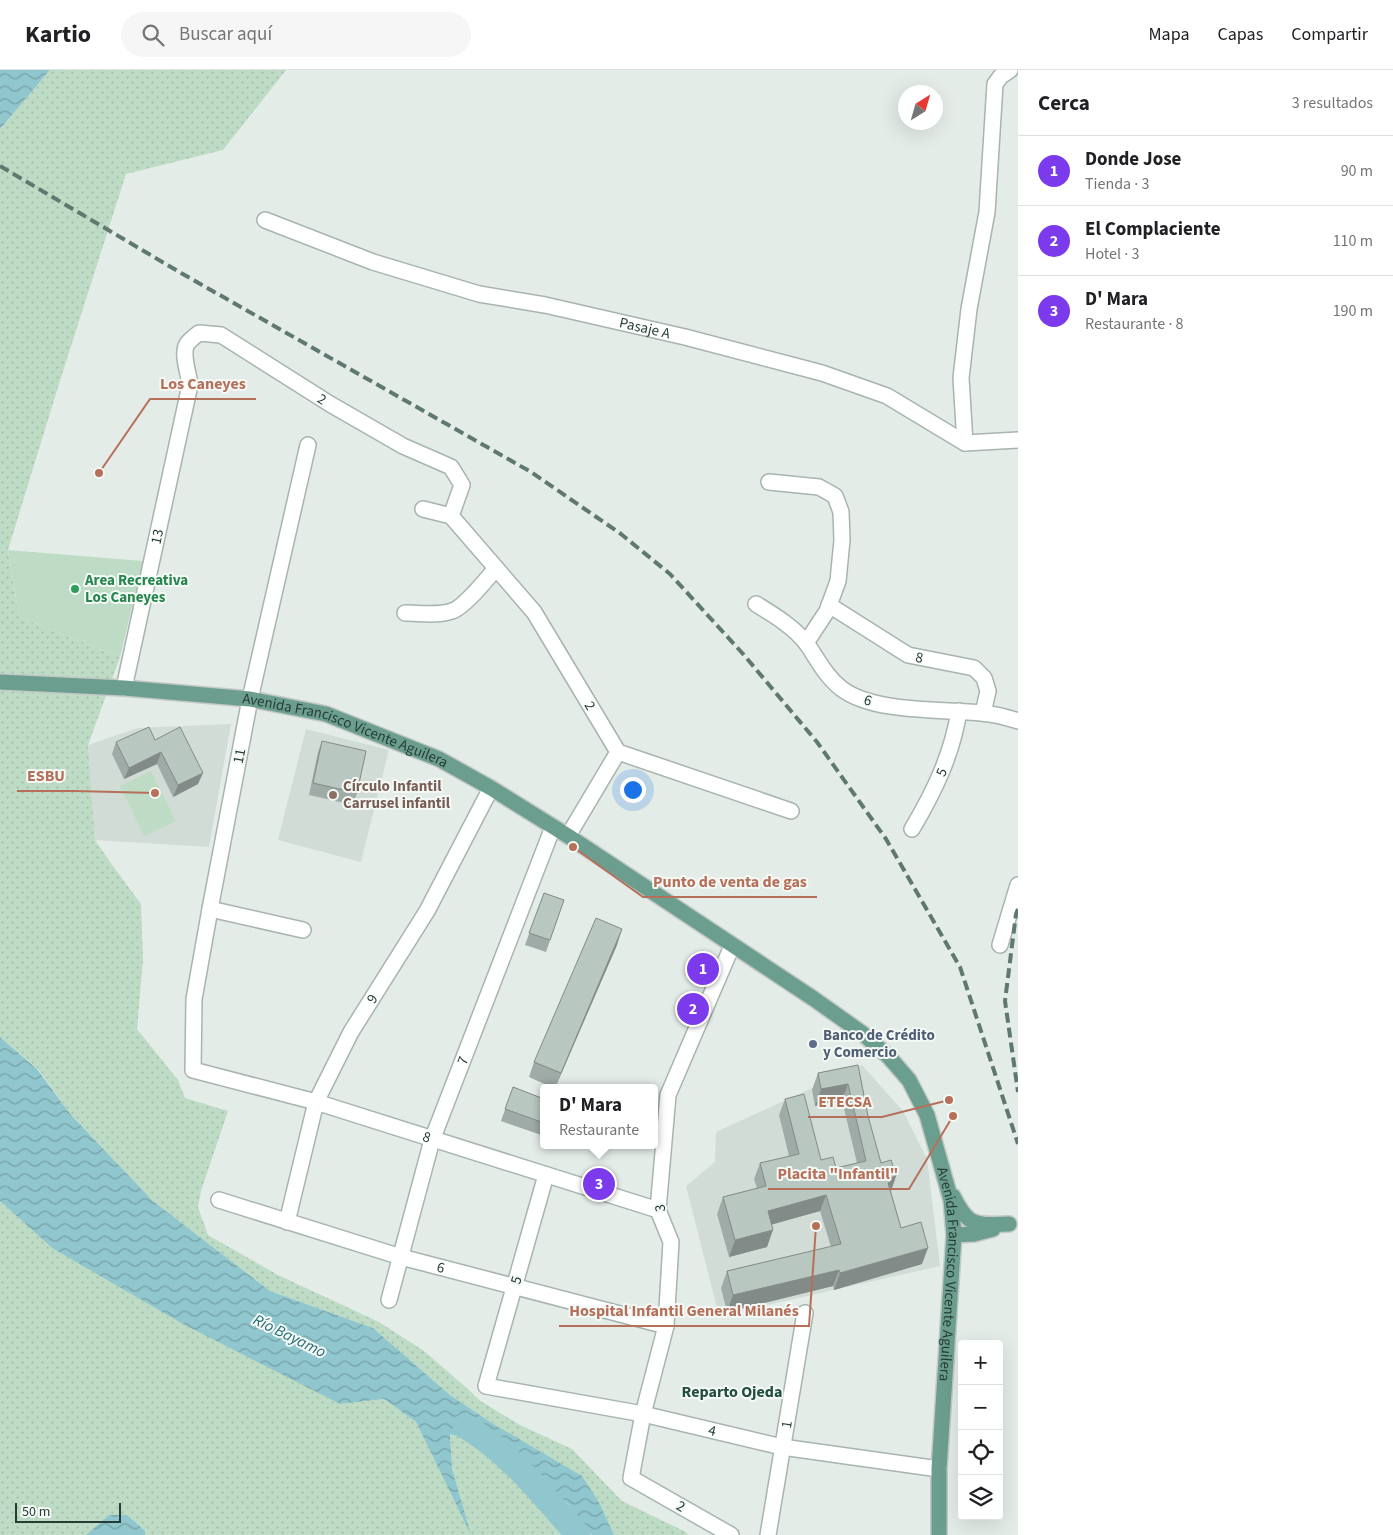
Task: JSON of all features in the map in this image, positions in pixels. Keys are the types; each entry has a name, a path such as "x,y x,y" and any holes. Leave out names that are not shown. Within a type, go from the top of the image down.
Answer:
{"main road":[{"name":"Avenida Francisco Vicente Aguilera","path":"0,682 124,688 250,699 326,714 439,759 491,788 568,836 822,1005 862,1034 889,1057 909,1080 927,1115 948,1186 954,1235 940,1469 939,1535"},
{"path":"948,1186 961,1213 968,1219 979,1225 1014,1223"},
{"path":"954,1235 974,1234 1014,1223"}],"street":[{"path":"1010,70 995,84 987,212 969,309 961,378 965,443 1018,440"},
{"name":"Pasaje A","path":"265,220 373,262 479,294 545,305 685,337 822,373 887,396 965,443"},
{"name":"2","path":"190,385 184,360 186,346 199,333 221,335 346,414 403,446 451,467 462,485 451,516 534,612 618,752"},
{"name":"13","path":"124,688 190,385"},
{"name":"11","path":"194,1070 194,999 210,909 250,699 308,445"},
{"path":"768,482 819,487 835,496 841,512 842,540 838,581 829,605 806,643"},
{"path":"423,509 451,516"},
{"path":"405,613 454,611 496,568"},
{"name":"6","path":"756,604 778,617 806,643 824,671 843,690 868,702 912,708 982,713 1018,721"},
{"name":"8","path":"829,605 908,655 974,668 984,678 988,692 982,713"},
{"name":"5","path":"912,830 945,766 956,731 959,711"},
{"path":"568,836 618,752 791,811"},
{"name":"9","path":"287,1222 316,1102 351,1032 427,911 491,788"},
{"name":"7","path":"389,1300 432,1140 553,827"},
{"path":"1000,945 1018,885"},
{"path":"210,909 303,930"},
{"name":"3","path":"631,1478 643,1414 666,1326 671,1242 658,1210 668,1095 732,946"},
{"name":"8","path":"194,1070 316,1102 658,1210"},
{"name":"5","path":"486,1386 546,1175"},
{"name":"6","path":"219,1200 400,1257 666,1326"},
{"name":"1","path":"768,1535 804,1313"},
{"name":"4","path":"486,1386 643,1414 782,1447 940,1469"},
{"name":"2","path":"631,1478 731,1535"}],"shaded area":[{"path":"231,724 209,847 95,840 88,745 138,728"},
{"name":"Círculo Infantil Carrusel infantil","path":"306,729 389,750 361,862 278,840"},
{"path":"862,1065 903,1111 927,1159 940,1266 719,1316 686,1186 715,1162 716,1132"}],"green space":[{"path":"50,70 286,70 223,150 126,174 8,550 19,617 120,657 88,745 95,840 141,904 143,960 137,1029 178,1080 185,1098 228,1111 201,1191 198,1207 208,1235 278,1275 379,1322 424,1351 479,1400 520,1425 572,1449 622,1501 686,1532 688,1535 614,1535 600,1504 495,1425 450,1395 373,1328 270,1291 153,1201 71,1115 38,1069 0,1037 0,129"},
{"name":"Area Recreativa Los Caneyes","path":"8,550 143,561 120,657 19,617"},
{"path":"151,771 176,821 144,836 120,786"},
{"path":"0,1201 52,1248 340,1404 384,1399 416,1422 470,1532 452,1468 450,1434 505,1450 568,1504 592,1535 0,1535"}],"water":[{"path":"0,70 50,70 0,129"},
{"path":"0,1037 37,1069 71,1115 153,1201 270,1291 373,1328 450,1395 495,1425 582,1476 600,1504 614,1535 592,1535 568,1504 505,1450 450,1434 452,1468 471,1535 416,1422 384,1399 340,1404 183,1324 52,1248 0,1201"},
{"path":"109,1515 127,1515 145,1531 145,1535 86,1535"}],"building":[{"path":"149,727 155,740 180,727 203,773 178,785 161,752 129,768 116,742"},
{"path":"322,741 366,751 357,793 313,783"},
{"path":"544,893 564,900 550,940 529,933"},
{"path":"596,918 622,929 561,1073 534,1062"},
{"path":"858,1065 868,1116 881,1163 891,1160 896,1176 890,1178 891,1182 888,1183 901,1228 921,1222 928,1248 840,1273 839,1270 733,1295 727,1271 841,1244 826,1195 768,1211 773,1230 735,1240 723,1197 766,1186 760,1163 799,1154 785,1099 804,1094 821,1160 833,1157 836,1168 866,1161 848,1084 821,1089 818,1073"},
{"path":"513,1087 540,1097 540,1122 505,1109"}],"waterway":[{"name":"Río Bayamo","path":"465,1426 512,1462 578,1535"}],"railway":[{"path":"0,166 181,273 531,472 621,534 670,574 744,655 817,742 886,839 960,967 1018,1144"},
{"path":"1018,909 1005,1001 1018,1092"}],"place":[{"name":"Los Caneyes","path":"99,473"},
{"name":"Area Recreativa Los Caneyes","path":"75,589"},
{"name":"ESBU","path":"155,793"},
{"name":"Círculo Infantil Carrusel infantil","path":"333,795"},
{"name":"Punto de venta de gas","path":"573,847"},
{"name":"Donde Jose","path":"703,969"},
{"name":"El Complaciente","path":"693,1009"},
{"name":"Banco de Crédito y Comercio","path":"813,1044"},
{"name":"ETECSA","path":"949,1100"},
{"name":"Placita \"Infantil\"","path":"953,1116"},
{"name":"D' Mara","path":"599,1184"},
{"name":"Hospital Infantil General Milanés","path":"816,1226"}],"district":[{"name":"Reparto Ojeda","path":"732,1391"}]}
